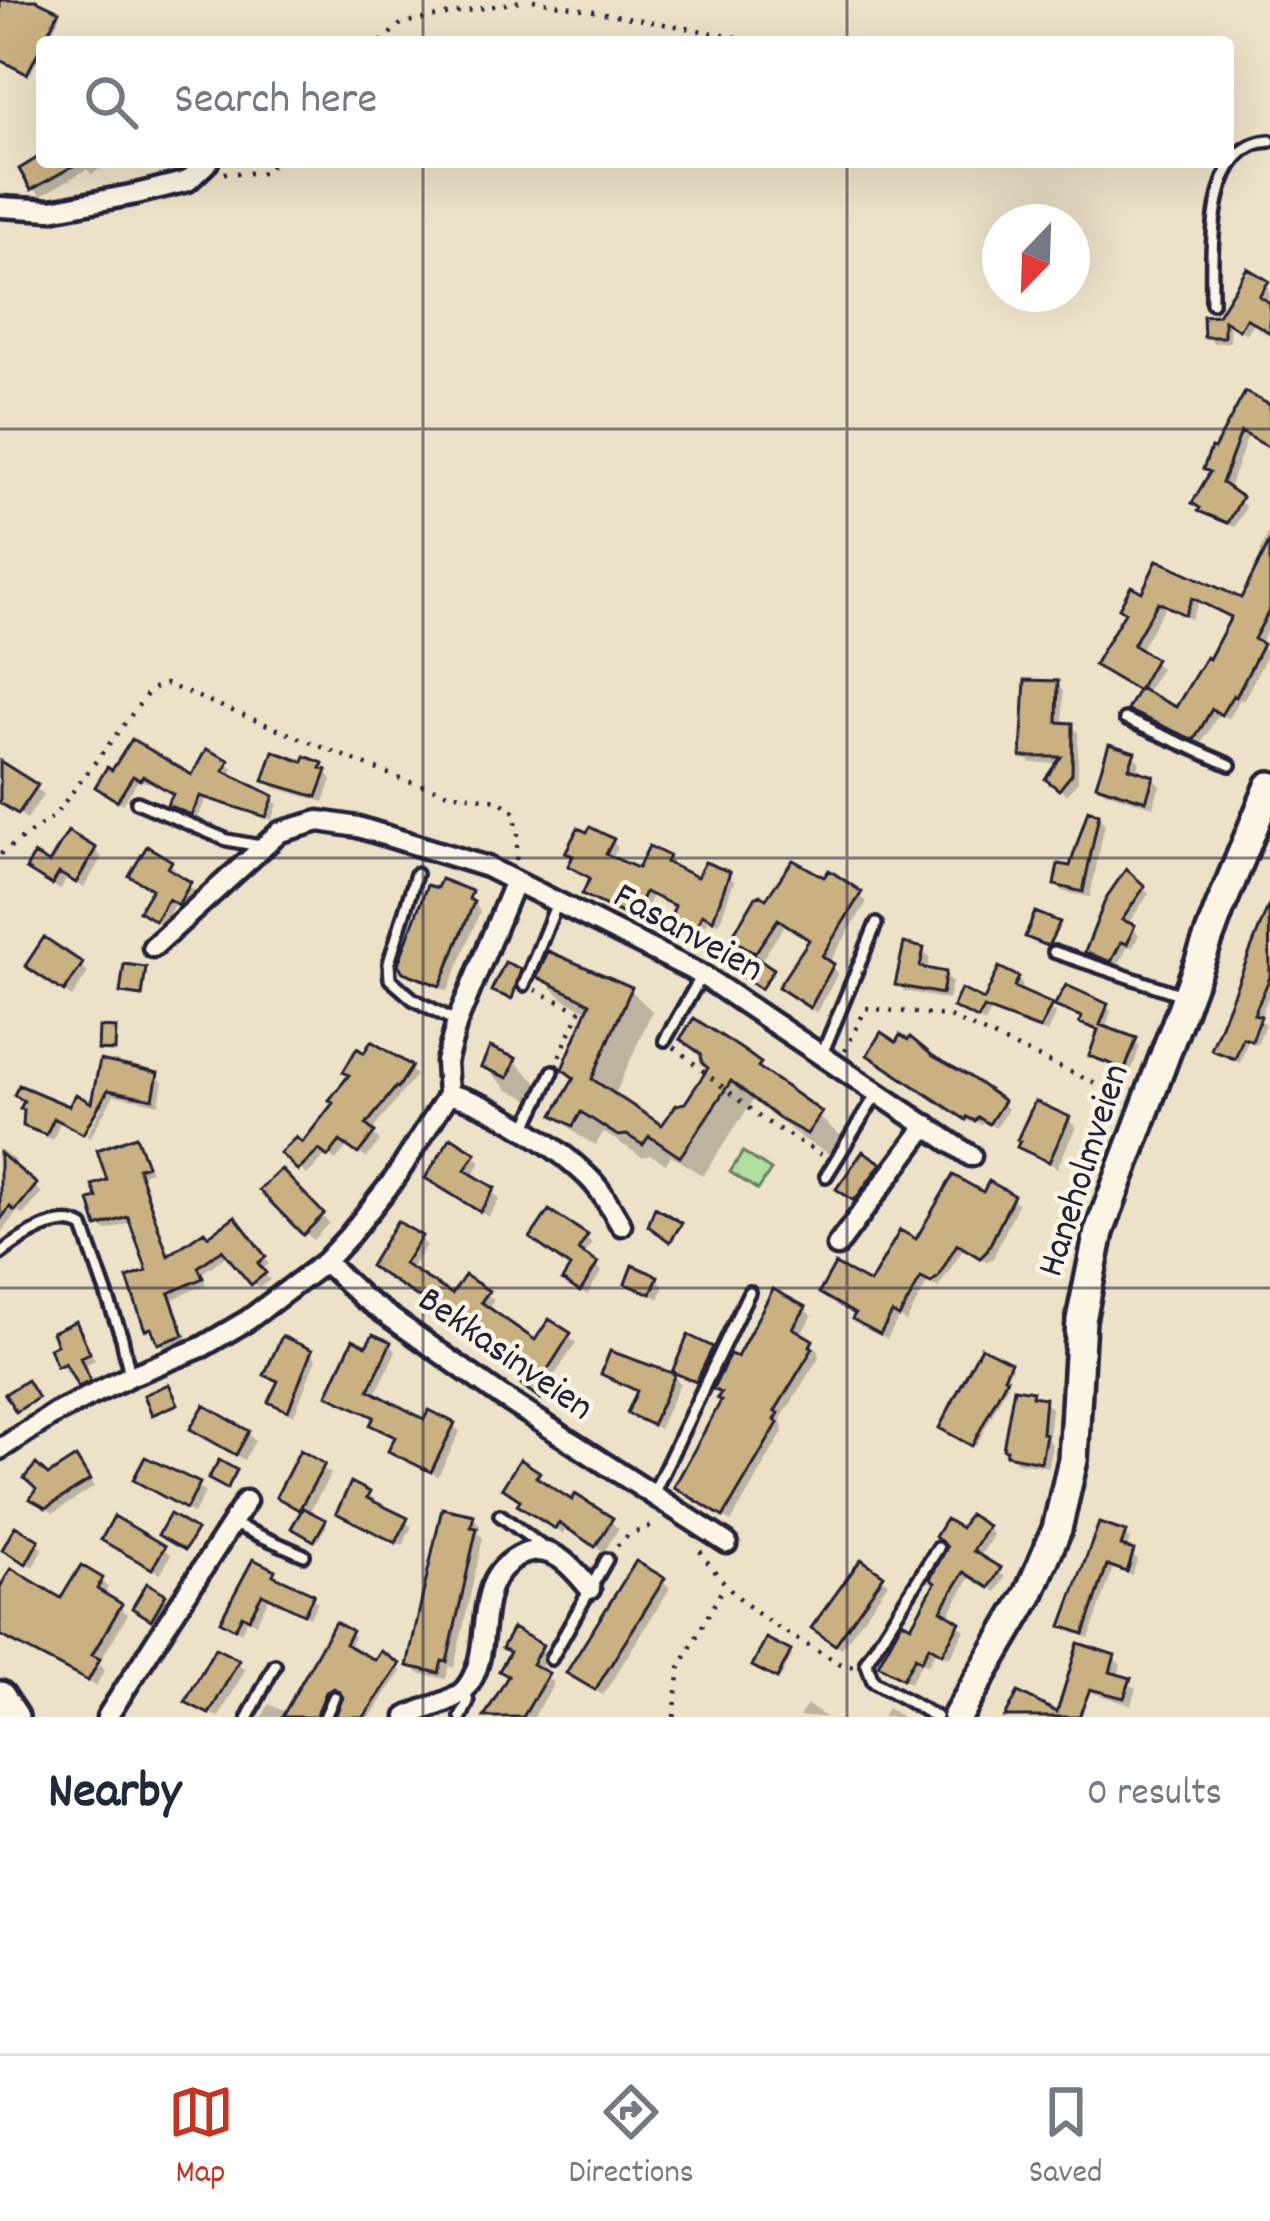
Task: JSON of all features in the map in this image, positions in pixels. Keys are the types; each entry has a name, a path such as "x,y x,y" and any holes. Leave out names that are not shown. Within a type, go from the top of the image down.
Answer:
{"main road":[{"name":"Haneholmveien","path":"958,1717 1029,1594 1057,1529 1072,1460 1081,1319 1089,1270 1111,1195 1270,786"},
{"path":"0,1696 14,1717"}],"street":[{"path":"0,207 51,211 188,181 204,168"},
{"name":"Fasanveien","path":"260,846 280,832 333,822 487,867 702,975 971,1156"},
{"path":"154,947 260,846"},
{"path":"0,1449 54,1414 202,1347 248,1320 325,1262 395,1178 448,1095 446,1062 457,1022 514,883"},
{"path":"448,1095 488,1105 588,1176 621,1225"},
{"path":"837,1246 927,1125"},
{"name":"Bekkasinveien","path":"325,1262 380,1310 727,1543"},
{"path":"114,1715 246,1501"},
{"path":"407,1717 464,1690 475,1669 491,1581 518,1557 531,1551 548,1552 590,1588"}],"lane":[{"path":"1234,158 1251,144 1270,141"},
{"path":"1212,303 1217,199 1230,168"},
{"path":"1125,718 1230,765"},
{"path":"137,802 227,840 260,846"},
{"path":"416,874 389,962 390,980 412,999 457,1022"},
{"path":"524,986 557,903"},
{"path":"830,1059 876,924"},
{"path":"1054,952 1187,996"},
{"path":"665,1040 702,975"},
{"path":"524,1131 553,1071"},
{"path":"826,1176 878,1092"},
{"path":"0,1254 61,1222 83,1227 122,1338 130,1376"},
{"path":"652,1496 749,1292"},
{"path":"500,1515 548,1552"},
{"path":"230,1523 304,1555"},
{"path":"936,1717 873,1681 867,1670 875,1643 938,1549"},
{"path":"551,1659 608,1559"},
{"path":"248,1717 275,1665"},
{"path":"460,1717 468,1702 464,1690"},
{"path":"325,1717 334,1697"}],"path":[{"path":"388,36 402,23 530,0 731,36"},
{"path":"204,168 263,172 267,168"},
{"path":"0,854 54,816 151,689 166,684 400,778 448,793 498,800 514,812 518,832 514,883"},
{"path":"524,986 580,1011 553,1071"},
{"path":"830,1059 866,1007 927,1012 1060,1064 1146,1106"},
{"path":"665,1040 762,1119 834,1162"},
{"path":"608,1559 619,1542 658,1524 670,1508"},
{"path":"697,1547 724,1586 755,1615 841,1664 867,1670"},
{"path":"674,1717 680,1667 724,1586"}],"green space":[{"path":"743,1152 771,1170 758,1190 730,1172"}],"building":[{"path":"0,0 36,0 59,11 46,36 36,36 36,56 27,74 0,60"},
{"path":"36,159 36,168 70,168 31,190 19,169"},
{"path":"1247,268 1269,281 1259,296 1270,303 1270,333 1246,318 1239,330 1224,320 1224,337 1204,337 1203,316 1218,315"},
{"path":"1245,392 1270,405 1270,448 1241,432 1222,483 1242,497 1228,523 1198,511 1192,503 1210,472 1203,469 1211,448"},
{"path":"1270,541 1270,609 1254,639 1263,644 1236,697 1221,715 1212,709 1194,740 1127,710 1138,691 1094,665 1125,612 1119,608 1131,586 1142,592 1157,560 1241,598","holes":["1192,598 1231,617 1176,707 1140,688 1156,659 1133,645 1158,602 1185,615"]},
{"path":"1025,680 1058,681 1057,722 1073,723 1072,774 1059,790 1045,779 1061,757 1021,757"},
{"path":"132,739 192,775 206,749 229,760 224,771 274,796 266,817 200,796 191,815 167,805 173,794 143,776 140,780 133,776 117,801 95,787"},
{"path":"1109,744 1135,752 1129,768 1154,776 1146,801 1096,785"},
{"path":"273,751 303,762 305,756 323,763 321,768 327,770 317,797 263,781"},
{"path":"0,761 38,785 18,814 0,803"},
{"path":"1088,810 1099,814 1083,892 1054,885 1058,864 1070,866"},
{"path":"590,827 614,839 606,854 638,868 649,846 669,856 666,862 697,877 705,862 730,872 713,920 702,914 690,942 664,932 675,906 645,892 632,918 582,894 590,878 568,866 573,856 565,853 578,828 587,832"},
{"path":"68,831 96,848 76,883 59,873 52,885 26,869 34,854 49,863"},
{"path":"147,846 172,861 168,868 191,882 178,905 168,899 155,921 139,911 152,889 129,876"},
{"path":"793,860 824,877 829,870 862,892 822,956 834,964 810,1008 778,987 809,940 778,919 755,953 731,938 755,898 766,899"},
{"path":"1126,869 1145,886 1122,920 1135,925 1127,944 1121,942 1111,962 1085,952 1106,898"},
{"path":"441,879 472,891 469,899 474,902 440,986 403,972 398,964 427,885 437,888"},
{"path":"1269,904 1270,977 1254,1014 1261,1016 1252,1041 1243,1038 1235,1059 1211,1050"},
{"path":"1035,912 1060,922 1048,946 1025,937"},
{"path":"44,937 83,963 64,992 25,966"},
{"path":"904,943 924,948 920,967 946,972 942,994 895,985"},
{"path":"548,951 632,987 592,1079 662,1125 676,1105 685,1103 708,1068 701,1054 680,1039 694,1018 822,1112 807,1134 731,1081 680,1157 649,1136 643,1145 627,1135 618,1136 581,1112 573,1126 553,1115 574,1078 562,1069 590,1003 537,977"},
{"path":"752,954 774,969 761,989 739,975"},
{"path":"505,962 521,969 512,999 491,991"},
{"path":"124,964 146,967 142,996 120,993"},
{"path":"999,967 1019,977 1014,987 1052,1004 1040,1029 984,1008 978,1019 953,1007 961,989 984,1000"},
{"path":"1066,985 1108,1004 1100,1025 1137,1038 1125,1069 1089,1056 1098,1030 1079,1023 1082,1017 1054,1006"},
{"path":"99,1027 116,1028 115,1051 98,1050"},
{"path":"881,1032 896,1042 900,1035 910,1037 1004,1101 989,1124 978,1117 966,1120 867,1055"},
{"path":"371,1041 412,1066 366,1125 375,1132 358,1154 340,1141 328,1157 319,1150 298,1171 280,1153 296,1137 302,1143 333,1103 329,1100 349,1075 343,1072 357,1048 364,1053"},
{"path":"490,1047 516,1058 508,1078 481,1067"},
{"path":"100,1060 158,1073 153,1099 108,1090 83,1134 54,1118 46,1135 23,1126 24,1110 20,1109 24,1101 14,1095 19,1085 69,1106 76,1094 91,1103"},
{"path":"1035,1101 1070,1117 1049,1162 1017,1147"},
{"path":"136,1136 147,1165 138,1168 168,1256 235,1216 266,1257 258,1263 266,1273 251,1285 222,1250 198,1267 203,1278 169,1293 184,1335 158,1344 151,1328 145,1330 127,1278 147,1271 128,1217 97,1227 89,1200 97,1198 92,1185 107,1180 97,1150"},
{"path":"451,1137 476,1153 465,1170 495,1188 480,1212 425,1178"},
{"path":"863,1151 881,1163 854,1201 836,1189"},
{"path":"0,1153 37,1184 15,1211 10,1207 0,1220"},
{"path":"281,1169 324,1214 303,1235 259,1190"},
{"path":"953,1175 983,1192 989,1181 1014,1195 980,1258 957,1244 938,1277 931,1283 921,1278 899,1317 892,1313 880,1334 819,1293 835,1264 870,1283 900,1230 916,1239"},
{"path":"655,1207 682,1223 670,1242 648,1226"},
{"path":"549,1210 588,1235 578,1250 598,1263 580,1292 562,1280 570,1267 530,1238"},
{"path":"397,1221 422,1236 404,1264 452,1294 465,1275 489,1291 481,1302 535,1340 549,1319 571,1333 543,1377 370,1266"},
{"path":"632,1265 658,1276 651,1294 625,1284"},
{"path":"773,1289 806,1307 793,1328 813,1340 813,1348 775,1411 778,1423 723,1517 674,1487 721,1401 717,1398 721,1393 713,1389 730,1354 737,1357"},
{"path":"76,1321 90,1353 80,1357 90,1381 78,1387 65,1363 57,1367 49,1348 57,1345 52,1332"},
{"path":"373,1334 391,1342 369,1390 424,1419 429,1410 455,1423 431,1472 388,1451 395,1437 370,1425 374,1417 327,1395 353,1339 366,1346"},
{"path":"688,1335 713,1347 696,1382 672,1372"},
{"path":"282,1336 312,1350 288,1411 268,1402 278,1381 264,1375"},
{"path":"981,1347 1011,1362 972,1446 939,1428"},
{"path":"610,1351 675,1374 652,1425 627,1413 637,1391 601,1374"},
{"path":"530,1371 551,1384 541,1399 521,1385"},
{"path":"27,1380 38,1398 16,1412 5,1394"},
{"path":"169,1384 178,1404 152,1415 144,1395"},
{"path":"1014,1388 1045,1398 1041,1462 1006,1455 1003,1449"},
{"path":"204,1405 249,1431 236,1455 190,1429"},
{"path":"300,1450 325,1464 299,1510 276,1497"},
{"path":"76,1457 90,1480 46,1508 30,1499 36,1489 24,1478 36,1464 48,1475"},
{"path":"145,1457 200,1483 186,1509 133,1480"},
{"path":"520,1459 540,1472 536,1477 572,1500 575,1494 613,1518 595,1547 559,1523 555,1529 517,1505 520,1500 502,1488"},
{"path":"219,1460 237,1470 227,1489 208,1479"},
{"path":"351,1482 370,1492 367,1498 408,1518 396,1543 336,1513"},
{"path":"303,1508 326,1520 314,1541 291,1528"},
{"path":"442,1508 474,1515 471,1527 477,1528 447,1662 442,1661 439,1673 407,1666"},
{"path":"170,1514 197,1530 185,1550 158,1535"},
{"path":"969,1514 988,1526 973,1551 1001,1568 989,1588 964,1572 941,1610 960,1622 942,1654 929,1646 921,1661 915,1657 903,1679 878,1665 902,1621 911,1626 935,1583 930,1579 947,1547 935,1537 946,1519 961,1528"},
{"path":"114,1516 165,1546 152,1569 101,1540"},
{"path":"1099,1523 1126,1532 1121,1546 1134,1550 1127,1572 1107,1565 1084,1634 1061,1626"},
{"path":"15,1526 39,1540 26,1564 2,1550"},
{"path":"253,1559 275,1570 273,1575 314,1594 304,1614 262,1594 249,1619 242,1615 235,1629 220,1621"},
{"path":"861,1559 884,1575 835,1645 811,1628"},
{"path":"636,1561 665,1578 595,1690 566,1673"},
{"path":"81,1565 103,1578 97,1589 122,1604 92,1655 100,1659 88,1681 0,1635 0,1587 11,1568 61,1598"},
{"path":"147,1583 166,1594 151,1620 132,1608"},
{"path":"335,1622 352,1631 345,1644 375,1660 381,1651 400,1664 364,1717 335,1717 343,1697 334,1688 326,1692 316,1717 282,1717"},
{"path":"513,1628 543,1645 532,1664 549,1673 523,1717 484,1717 508,1676 499,1671 510,1652 502,1648"},
{"path":"766,1638 791,1651 777,1679 752,1666"},
{"path":"1078,1643 1115,1655 1110,1672 1131,1678 1124,1698 1090,1689 1079,1717 1005,1717 1018,1692 1057,1712"},
{"path":"215,1648 239,1660 209,1714 185,1702"}]}
